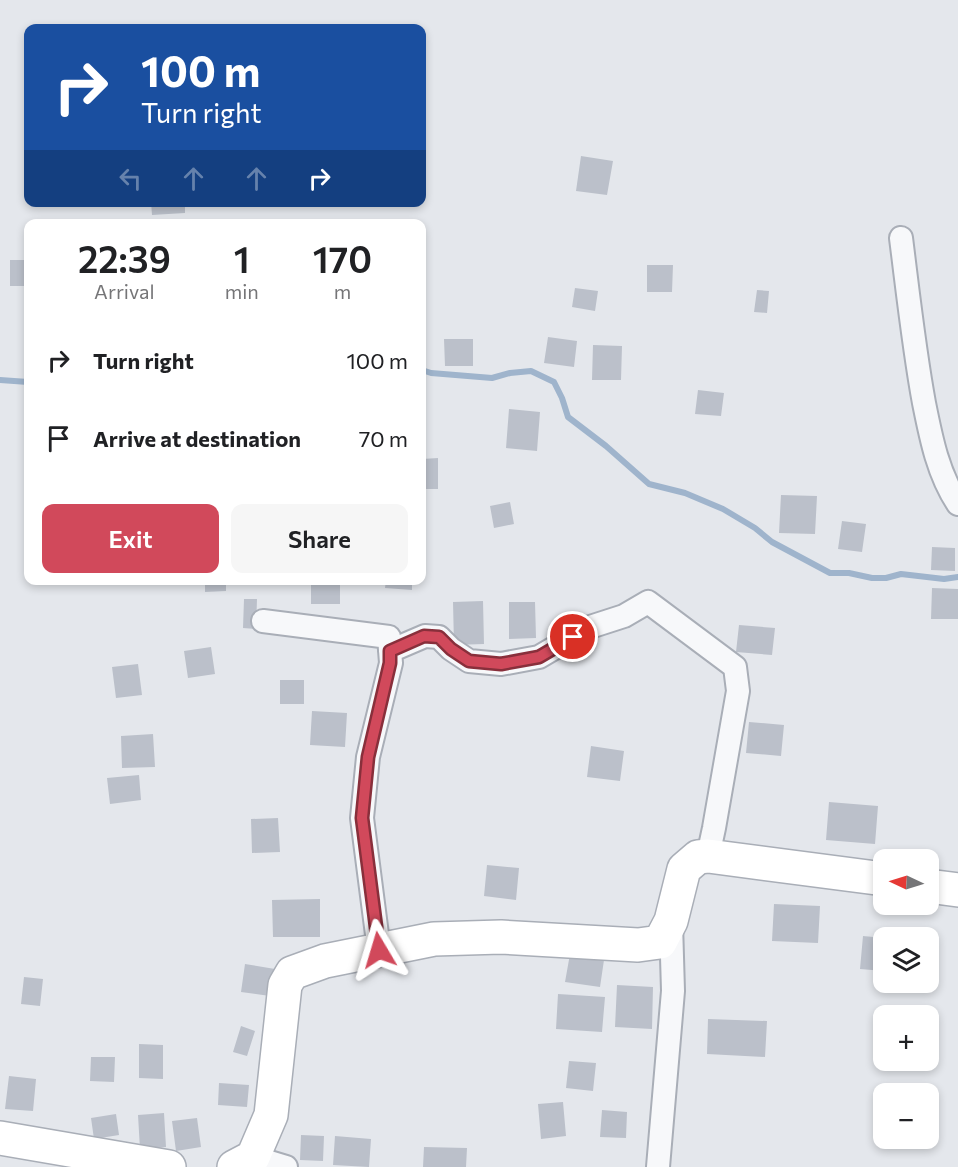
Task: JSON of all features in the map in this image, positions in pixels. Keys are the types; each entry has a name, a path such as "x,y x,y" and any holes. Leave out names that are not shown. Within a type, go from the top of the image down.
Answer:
{"street":[{"path":"901,238 917,367 928,420 940,470 958,504"},
{"path":"390,651 424,636 439,637 451,649 469,661 501,664 539,657 590,627 624,616 648,602 735,667 738,691 708,856"},
{"path":"262,621 389,637 390,663 368,757 362,818 379,950"},
{"path":"286,1167 246,1164 271,1115 285,985 292,973 325,961 434,939 501,937 638,945 660,942 671,921 684,869 698,857 708,856 873,878"},
{"path":"939,887 958,890"},
{"path":"658,1167 673,991 671,921"},
{"path":"0,1138 169,1167"}],"building":[{"path":"581,156 613,161 607,195 576,191"},
{"path":"151,207 185,207 185,213 152,215"},
{"path":"10,260 24,260 24,286 10,286"},
{"path":"647,265 673,265 672,292 647,292"},
{"path":"575,288 598,291 595,311 572,307"},
{"path":"757,290 769,291 767,313 754,312"},
{"path":"548,337 577,341 574,367 544,363"},
{"path":"444,339 473,339 473,366 445,366"},
{"path":"593,345 622,346 621,380 592,380"},
{"path":"698,390 724,393 721,416 695,414"},
{"path":"509,409 540,412 537,451 506,448"},
{"path":"438,458 438,489 426,489 426,459"},
{"path":"781,495 817,496 815,534 779,533"},
{"path":"510,502 514,524 494,528 490,506"},
{"path":"842,521 866,524 862,552 838,549"},
{"path":"932,547 955,548 955,571 931,570"},
{"path":"205,585 226,585 226,591 205,592"},
{"path":"311,585 340,585 340,604 311,604"},
{"path":"385,585 412,585 412,590 385,588"},
{"path":"932,588 958,589 958,619 931,619"},
{"path":"244,599 257,599 256,629 243,628"},
{"path":"483,601 484,644 454,645 453,602"},
{"path":"509,602 535,602 536,638 509,639"},
{"path":"739,625 775,628 772,655 736,652"},
{"path":"211,647 215,674 188,678 184,651"},
{"path":"138,664 142,695 116,698 112,667"},
{"path":"280,680 304,680 304,704 280,704"},
{"path":"312,711 347,713 345,747 310,745"},
{"path":"749,722 784,725 781,756 746,753"},
{"path":"153,734 155,767 122,768 121,736"},
{"path":"591,746 624,751 620,781 587,777"},
{"path":"139,775 141,800 110,804 107,778"},
{"path":"829,802 878,806 875,844 826,840"},
{"path":"278,818 280,852 252,853 251,819"},
{"path":"487,865 519,868 516,900 484,896"},
{"path":"320,899 320,937 273,937 272,900"},
{"path":"774,904 820,906 818,943 772,941"},
{"path":"863,936 873,937 873,970 860,969"},
{"path":"570,954 604,960 600,987 565,982"},
{"path":"245,964 275,969 270,996 241,992"},
{"path":"24,977 43,979 40,1006 21,1004"},
{"path":"617,985 653,987 652,1029 615,1027"},
{"path":"558,994 605,997 602,1032 556,1029"},
{"path":"708,1019 767,1021 765,1057 707,1054"},
{"path":"241,1026 255,1031 247,1056 233,1052"},
{"path":"139,1044 163,1045 163,1079 139,1078"},
{"path":"91,1057 115,1057 114,1082 90,1081"},
{"path":"569,1061 596,1063 593,1091 566,1088"},
{"path":"9,1076 36,1079 33,1111 5,1109"},
{"path":"219,1083 249,1085 247,1107 218,1105"},
{"path":"563,1102 566,1136 541,1139 538,1104"},
{"path":"602,1110 627,1112 626,1138 600,1137"},
{"path":"164,1113 166,1147 140,1149 138,1115"},
{"path":"116,1114 119,1135 94,1139 91,1118"},
{"path":"197,1118 201,1147 176,1151 172,1121"},
{"path":"301,1135 324,1136 323,1161 300,1160"},
{"path":"335,1136 371,1139 369,1167 333,1165"},
{"path":"424,1147 467,1148 466,1167 423,1167"}],"waterway":[{"path":"426,371 492,378 531,371 554,382 568,417 606,446 649,484 685,493 723,509 755,528 772,542 830,573 849,573 872,578 886,578 901,574 944,579 958,577"},
{"path":"0,380 24,382"}],"route":[{"path":"379,950 362,818 368,757 390,663 390,651 424,636 439,637 451,649 469,661 501,664 539,657 573,637"}]}
